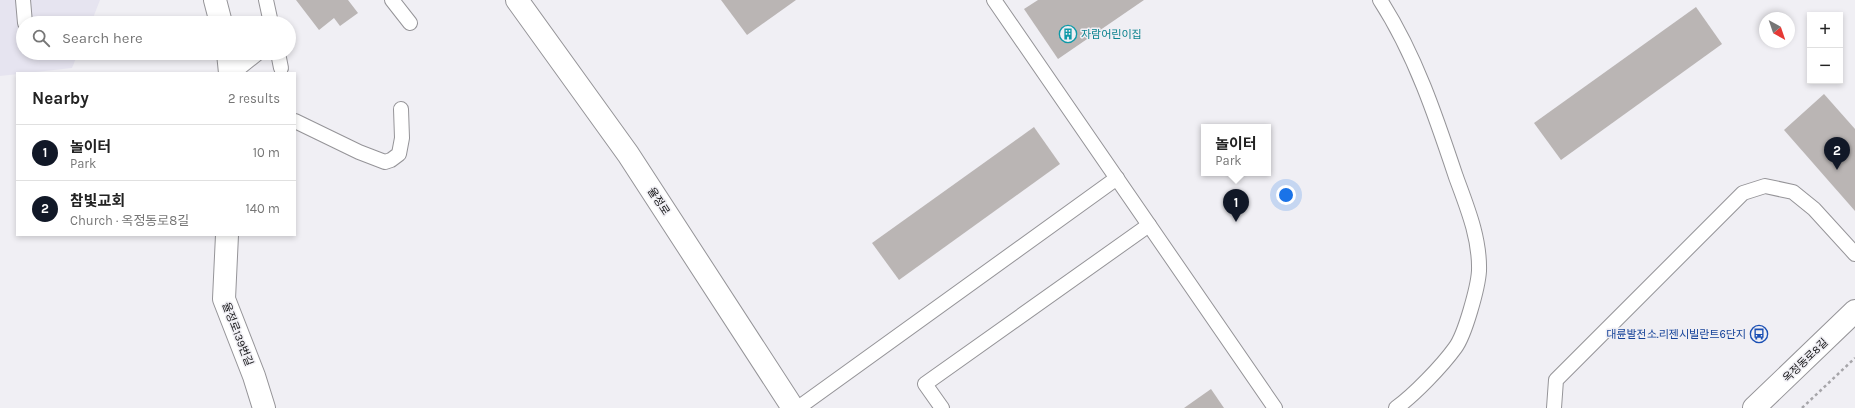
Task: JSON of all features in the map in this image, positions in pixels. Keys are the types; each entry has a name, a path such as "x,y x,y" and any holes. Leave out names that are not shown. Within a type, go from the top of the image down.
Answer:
{"main road":[{"path":"215,0 219,16"},
{"name":"율정로","path":"517,0 628,154 793,408"},
{"path":"229,60 230,72"},
{"name":"율정로139번길","path":"227,236 224,299 254,376 264,408"},
{"name":"옥정동로8길","path":"1754,408 1855,311"}],"lane":[{"path":"23,0 24,16"},
{"path":"266,0 269,16"},
{"path":"392,0 410,23"},
{"path":"994,0 1275,408"},
{"path":"1380,0 1407,48 1443,137 1476,235 1479,271 1469,316 1456,347 1431,376 1396,408"},
{"path":"235,72 250,60"},
{"path":"279,60 281,68"},
{"path":"296,121 359,152 385,162 392,160 398,154 402,138 401,109"},
{"path":"798,408 1117,178"},
{"path":"1554,408 1556,380 1743,193 1765,186 1793,192 1814,209 1855,254"},
{"path":"942,408 925,384 1149,225"}],"path":[{"path":"1802,408 1855,358"}],"shaded area":[{"path":"0,0 100,0 94,16 16,16 16,60 75,60 72,68 36,72 16,72 16,74 0,76"}],"building":[{"path":"296,0 348,0 358,13 340,26 334,18 319,30"},
{"path":"721,0 796,0 747,35"},
{"name":"자람어린이집","path":"1038,0 1144,0 1058,59 1024,9"},
{"path":"1696,7 1722,44 1561,160 1534,123"},
{"path":"1824,94 1855,129 1855,211 1784,130"},
{"path":"1034,127 1060,164 899,280 872,243"},
{"path":"1211,389 1224,408 1184,408"}],"place":[{"name":"자람어린이집","path":"1068,34"},
{"name":"참빛교회","path":"1837,170"},
{"name":"놀이터","path":"1236,222"},
{"name":"대륜발전소.리젠시빌란트6단지","path":"1759,334"}]}
